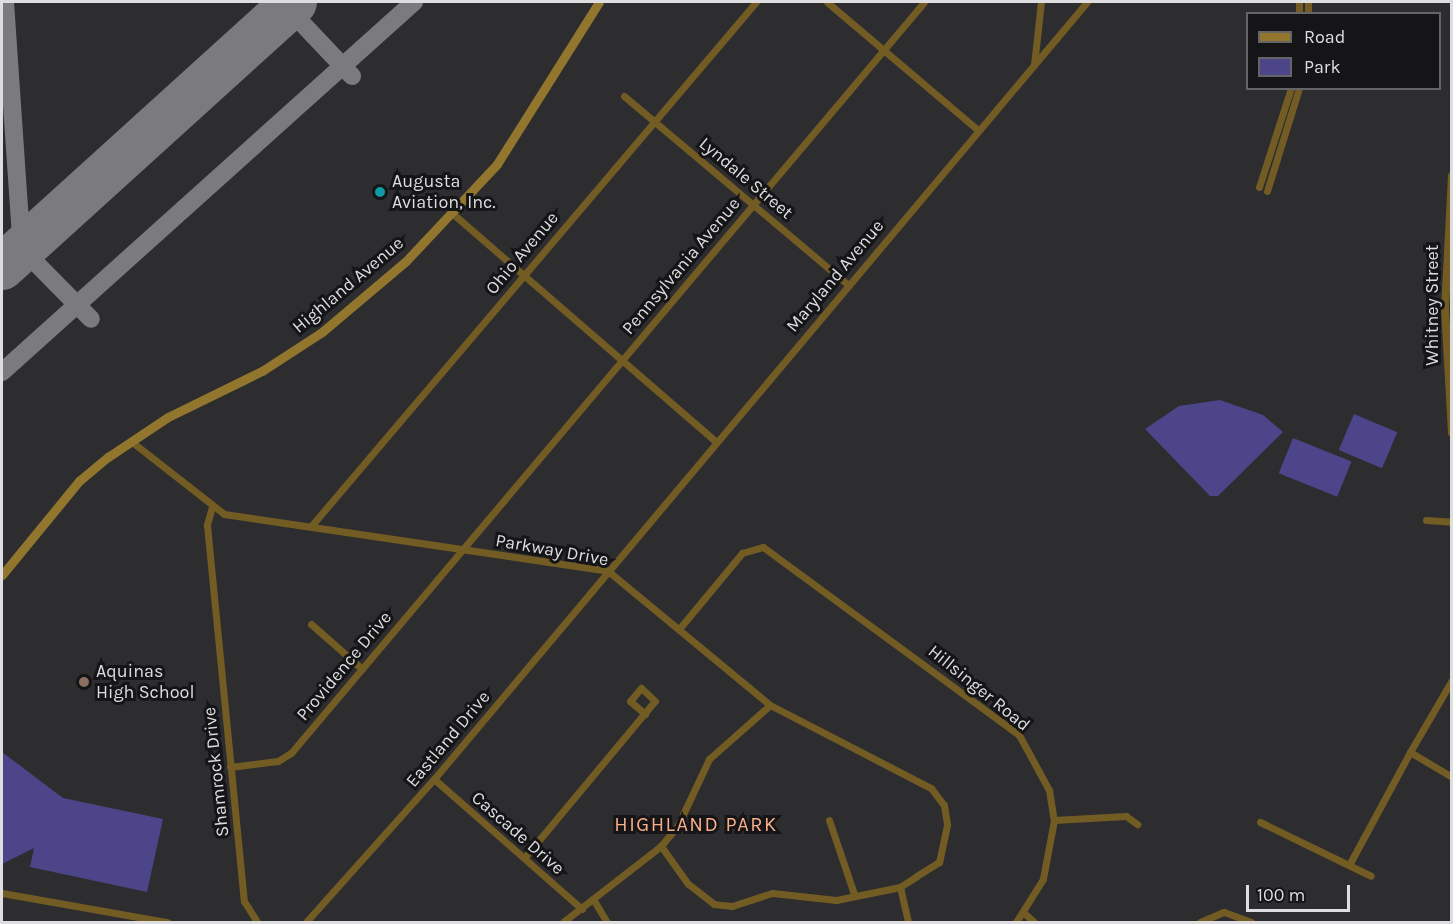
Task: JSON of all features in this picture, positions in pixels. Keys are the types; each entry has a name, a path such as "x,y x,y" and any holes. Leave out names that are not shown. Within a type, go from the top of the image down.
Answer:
{"main road":[{"name":"Highland Avenue","path":"2,575 79,481 132,442 322,332 406,261 497,164 599,2"}],"street":[{"name":"Ohio Avenue","path":"312,525 756,2"},
{"path":"827,2 978,130"},
{"name":"Pennsylvania Avenue","path":"461,550 924,2"},
{"path":"1033,66 1041,2"},
{"name":"Maryland Avenue","path":"608,571 847,284 1087,2"},
{"path":"1258,187 1290,90"},
{"path":"1267,191 1298,90"},
{"name":"Lyndale Street","path":"624,96 754,203 847,284"},
{"name":"Whitney Street","path":"1452,176 1448,308 1452,433"},
{"path":"452,213 522,276 716,441"},
{"name":"Parkway Drive","path":"132,442 212,507 224,514 312,525 461,550 608,571 770,705 931,788 944,805 946,846 939,862 900,887"},
{"name":"Shamrock Drive","path":"212,507 207,525 230,767 244,901 253,921"},
{"path":"1426,520 1452,522"},
{"name":"Hillsinger Road","path":"679,629 742,553 754,547 770,550 1019,735 1049,790 1054,820 1051,857 1024,913 1016,922"},
{"name":"Providence Drive","path":"230,767 278,761 291,753 461,550"},
{"name":"Eastland Drive","path":"306,922 434,779 608,571"},
{"path":"311,624 362,669"},
{"path":"1349,865 1452,680"},
{"path":"562,922 582,909 661,846 678,825 709,759 725,739 770,705"},
{"path":"524,858 645,714"},
{"path":"1410,752 1452,777"},
{"name":"Cascade Drive","path":"434,779 582,909"},
{"path":"1054,820 1126,816 1137,824"},
{"path":"829,820 854,894"},
{"path":"1260,822 1371,876"},
{"path":"661,846 688,884 714,904 732,906 772,893 814,901 900,887 908,922"},
{"path":"2,893 167,922"},
{"path":"593,899 607,922"},
{"path":"1200,922 1224,912 1251,922"},
{"path":"1024,913 1034,922"}],"green space":[{"path":"1220,400 1263,415 1283,432 1218,496 1210,496 1145,429 1179,406"},
{"path":"1354,414 1397,432 1382,468 1339,450"},
{"path":"1293,438 1351,462 1337,497 1279,473"},
{"path":"2,752 63,798 163,819 147,892 30,867 34,848 2,864"}],"taxiway":[{"path":"5,2 22,249 91,319"},
{"path":"282,2 352,76"},
{"path":"2,372 414,2"}],"runway":[{"path":"2,267 294,2"}],"place":[{"name":"Augusta Aviation, Inc.","path":"380,192"},
{"name":"Aquinas High School","path":"84,682"}],"district":[{"name":"HIGHLAND PARK","path":"696,824"}]}
